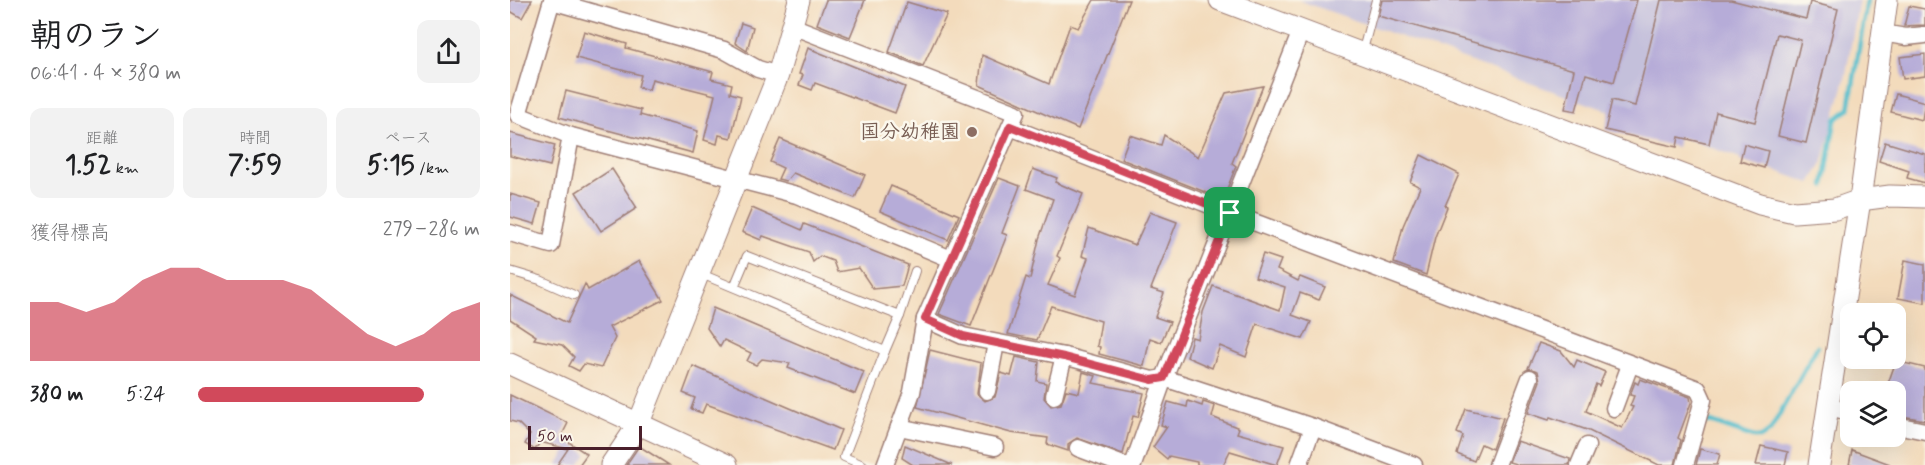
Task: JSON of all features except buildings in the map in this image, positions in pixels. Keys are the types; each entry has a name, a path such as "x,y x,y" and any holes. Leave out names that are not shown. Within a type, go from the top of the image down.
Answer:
{"street":[{"path":"611,465 638,425 778,75 799,0"},
{"path":"1220,0 1760,204 1794,212 1834,209 1860,200 1890,196 1925,197"},
{"path":"1819,465 1860,200 1887,0"},
{"path":"778,75 758,69 724,50 552,1 518,115 571,136 797,195 951,259"},
{"path":"792,26 1016,113 925,319 912,392 885,465"},
{"path":"1133,465 1164,378 1301,32"},
{"path":"1882,33 1906,37 1925,35"},
{"path":"1010,126 1230,213 1698,389 1704,400 1685,465"},
{"path":"510,233 551,245 571,136"},
{"path":"925,319 963,336 1064,357 1152,380 1164,378 1313,427 1406,464"},
{"path":"987,391 996,344"},
{"path":"1054,396 1064,357"},
{"path":"510,363 727,465"},
{"path":"1614,408 1630,365"},
{"path":"1497,465 1530,378"},
{"path":"1828,406 1840,410"},
{"path":"899,427 995,447"},
{"path":"1299,465 1313,427"},
{"path":"1906,427 1925,431"},
{"path":"1579,465 1587,446"},
{"path":"1078,448 1123,465"}],"lane":[{"path":"1362,54 1376,0"},
{"path":"734,287 747,256 900,316"},
{"path":"510,271 540,280 574,295"},
{"path":"863,465 844,457 900,316 915,271"},
{"path":"699,272 885,351"}],"shaded area":[{"path":"1298,0 1859,0 1845,79 1822,164 1810,183"}],"waterway":[{"path":"1824,186 1835,120 1849,109 1867,0"},
{"path":"1702,424 1708,421 1754,437 1762,437 1770,431 1817,347"}],"place":[{"name":"国分幼稚園","path":"972,132"}],"route":[{"path":"1010,126 1230,213 1164,378 1152,380 1064,357 963,336 925,319 1010,126"}]}
